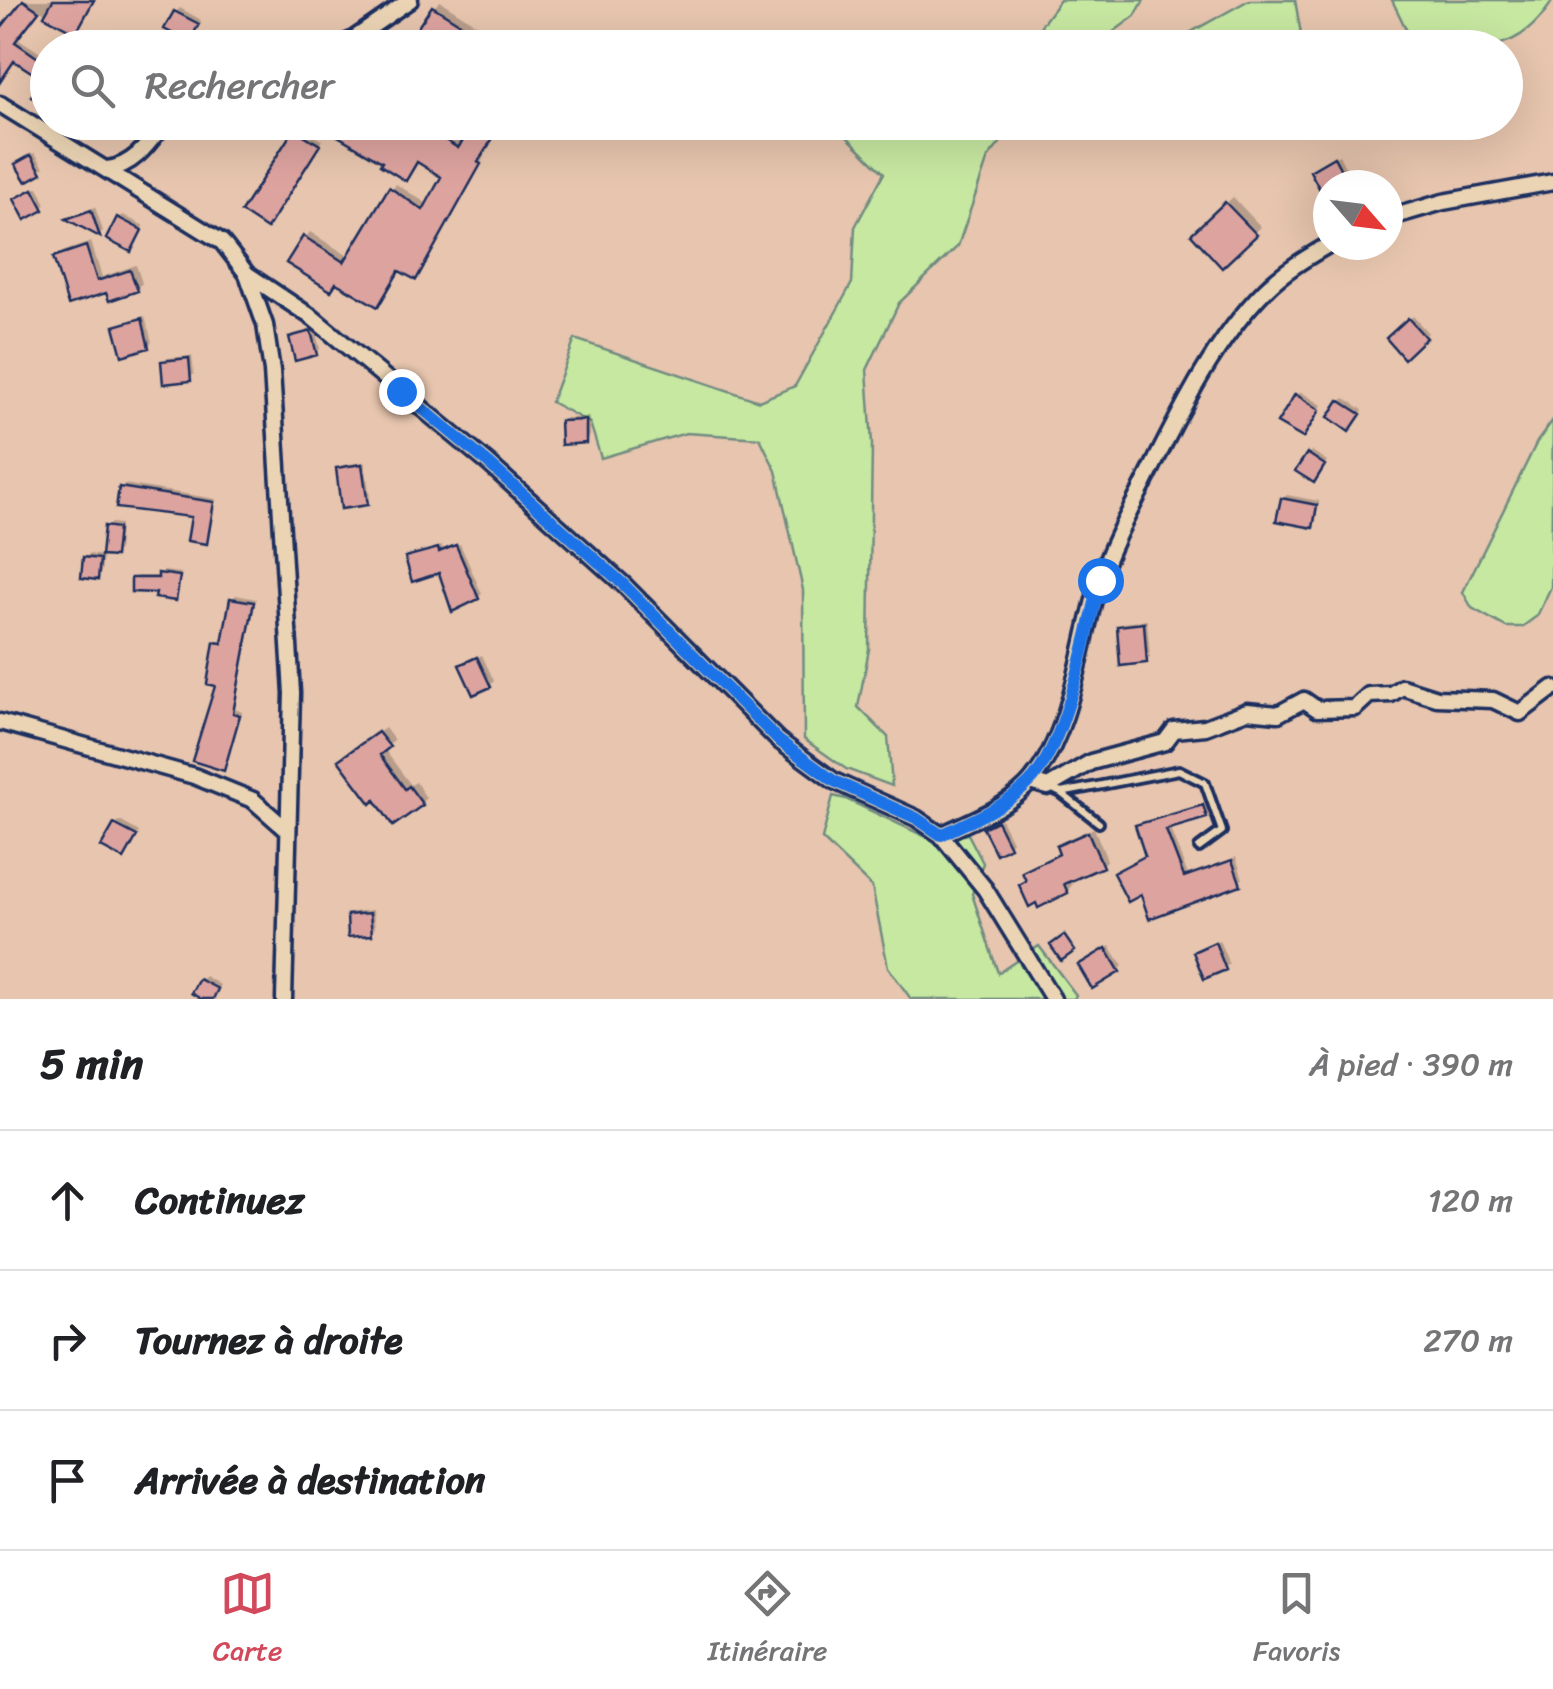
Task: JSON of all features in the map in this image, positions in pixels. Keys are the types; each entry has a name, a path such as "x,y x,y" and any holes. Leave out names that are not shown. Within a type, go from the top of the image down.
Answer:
{"street":[{"path":"366,30 410,0"},
{"path":"0,104 30,122"},
{"path":"59,140 222,242 247,274 313,318 488,463 623,584 778,740 834,781 890,804 941,835 986,889 1053,999"},
{"path":"107,169 120,167 138,155 150,140"},
{"path":"1403,214 1443,202 1553,182"},
{"path":"941,835 998,808 1031,782 1048,755 1061,722 1106,565 1183,410 1228,335 1266,289 1313,254"},
{"path":"247,274 265,325 272,371 292,693 284,999"},
{"path":"1031,782 1054,790 1091,762 1165,742 1174,730 1205,727 1247,712 1278,714 1304,700 1317,709 1355,708 1369,694 1391,694 1402,687 1437,698 1493,700 1520,713 1553,688"},
{"path":"0,722 194,776 253,800 288,832"}],"lane":[{"path":"1054,790 1179,770 1205,783 1222,831 1198,848"},
{"path":"1054,790 1098,823"}],"green space":[{"path":"1060,0 1144,0 1135,16 1116,30 1038,30"},
{"path":"1249,0 1295,0 1300,30 1195,30"},
{"path":"1392,0 1553,0 1523,33 1523,30 1407,30"},
{"path":"850,140 1002,140 988,158 958,246 899,303 867,370 872,444 869,649 858,707 888,737 892,786 846,769 804,739 803,590 776,471 760,438 686,433 601,458 590,423 551,402 575,339 759,401 795,386 852,283 855,227 884,173"},
{"path":"1553,420 1551,587 1537,616 1522,627 1506,627 1472,608 1463,592 1537,442"},
{"path":"833,796 926,837 968,834 983,863 972,894 998,973 1039,946 1076,995 1074,999 911,999 888,967 872,887 822,839"}],"building":[{"path":"23,0 39,11 15,42 30,52 30,71 14,61 0,82 0,29"},
{"path":"53,0 94,0 78,30 44,16"},
{"path":"432,6 470,30 416,30"},
{"path":"174,11 199,24 196,30 164,29"},
{"path":"287,140 312,140 320,145 267,229 241,212"},
{"path":"345,140 445,140 458,148 463,140 492,140 416,280 399,271 378,307 336,283 331,291 286,263 303,236 344,262 389,187 423,210 441,177 417,162 406,181 380,165 382,162"},
{"path":"31,155 42,173 26,182 15,164"},
{"path":"1334,157 1341,170 1313,170 1313,177 1310,171"},
{"path":"33,189 44,210 25,220 14,199"},
{"path":"1225,202 1257,235 1222,268 1191,234"},
{"path":"91,210 100,237 66,219"},
{"path":"117,217 142,230 131,252 106,239"},
{"path":"86,246 97,281 130,270 138,291 109,301 106,293 68,305 53,257"},
{"path":"142,318 149,348 122,356 114,326"},
{"path":"1408,318 1426,338 1404,359 1386,338"},
{"path":"311,331 317,355 295,361 289,337"},
{"path":"189,358 191,381 163,384 161,361"},
{"path":"1295,394 1320,410 1303,438 1277,423"},
{"path":"1339,400 1361,414 1349,432 1328,417"},
{"path":"586,420 586,443 561,445 560,421"},
{"path":"1307,453 1325,465 1314,483 1295,471"},
{"path":"362,464 368,505 341,509 336,468"},
{"path":"119,487 214,502 207,544 187,541 191,517 116,508"},
{"path":"1281,498 1317,505 1313,528 1276,521"},
{"path":"104,526 118,528 115,557 101,556"},
{"path":"456,545 479,599 452,612 439,573 412,582 405,557"},
{"path":"83,557 100,559 98,580 81,578"},
{"path":"158,573 180,576 176,601 155,598 156,593 131,592 131,578 158,578"},
{"path":"230,598 254,602 233,713 240,715 224,771 192,761 215,686 207,684 214,642 222,643"},
{"path":"1144,623 1147,663 1120,666 1117,626"},
{"path":"477,657 491,687 473,695 459,665"},
{"path":"378,732 390,747 380,755 405,789 409,786 423,805 393,826 338,760"},
{"path":"1203,805 1207,818 1166,830 1184,877 1232,860 1241,885 1149,919 1141,895 1128,902 1113,873 1145,856 1135,825"},
{"path":"997,821 1010,847 996,854 983,828"},
{"path":"114,824 137,836 124,859 101,847"},
{"path":"1088,832 1103,867 1064,884 1068,893 1038,908 1036,903 1029,907 1019,885 1026,881 1022,872 1059,854 1056,846"},
{"path":"370,913 372,935 348,937 347,915"},
{"path":"1064,935 1075,951 1061,961 1050,945"},
{"path":"1215,942 1226,970 1204,979 1193,952"},
{"path":"1106,948 1120,972 1092,989 1078,965"},
{"path":"199,979 218,989 213,999 201,999 191,993"}],"route":[{"path":"401,391 623,584 778,740 834,781 877,798 941,835 998,808 1031,782 1048,755 1079,663 1100,580"}]}
